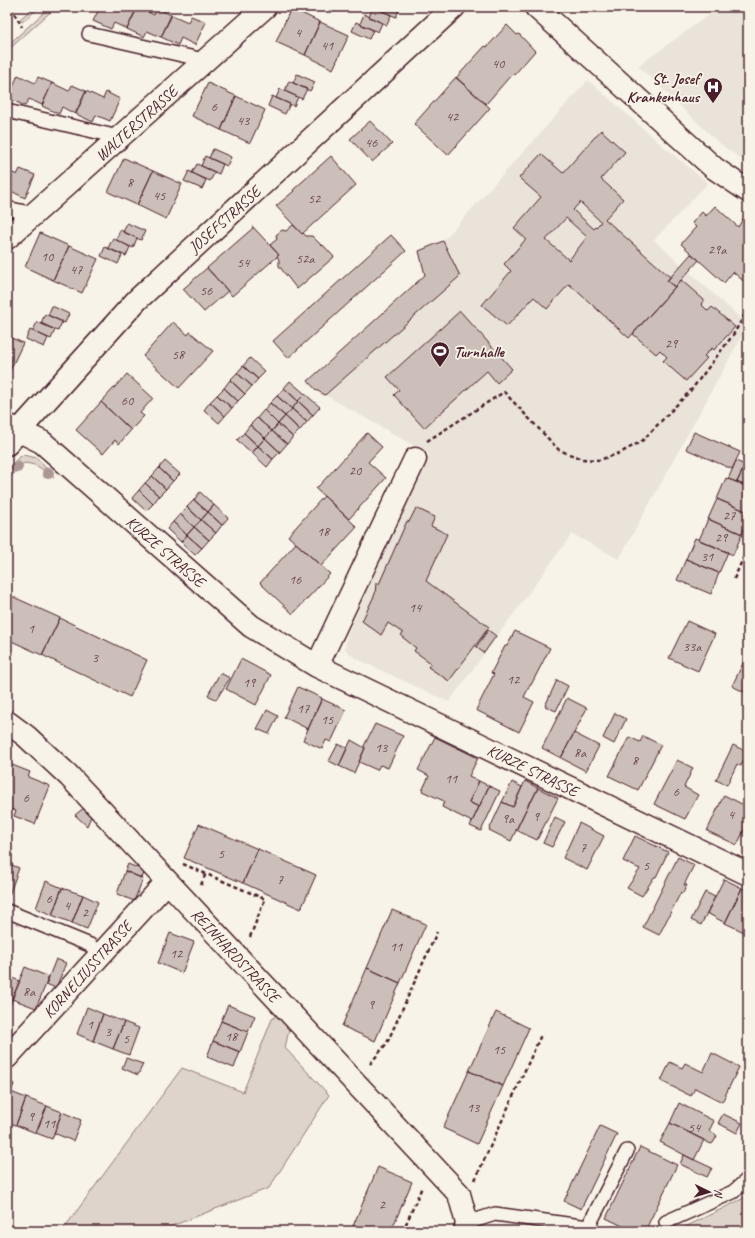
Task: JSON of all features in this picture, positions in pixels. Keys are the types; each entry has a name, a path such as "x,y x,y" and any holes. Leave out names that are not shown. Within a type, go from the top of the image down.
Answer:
{"street":[{"name":"WALTERSTRASSE","path":"7,238 265,7"},
{"name":"JOSEFSTRASSE","path":"11,433 137,300 454,7"},
{"path":"536,7 714,168 748,192"},
{"name":"KURZE STRASSE","path":"11,433 42,442 251,626 317,666 748,874"},
{"path":"317,666 415,459"},
{"name":"REINHARDSTRASSE","path":"7,722 26,736 69,776 459,1194"},
{"name":"KORNELIUSSTRASSE","path":"7,1057 167,882"},
{"path":"459,1194 466,1227"}],"lane":[{"path":"89,34 195,58 202,64"},
{"path":"7,111 110,135 117,140"},
{"path":"7,208 25,212 31,217"},
{"path":"7,911 90,944 101,955"},
{"path":"466,1227 495,1214 588,1227 627,1151"},
{"path":"666,1222 734,1192 748,1179"}],"path":[{"path":"11,7 22,27"},
{"path":"415,459 424,442 504,392 560,450 582,459 599,460 620,454 642,441 692,388 733,335 748,309"},
{"path":"734,579 748,547"},
{"path":"182,863 265,899 241,960"},
{"path":"366,1069 386,1043 437,932"},
{"path":"459,1194 474,1183 540,1035"},
{"path":"403,1231 424,1184 437,1171"}],"shaded area":[{"path":"34,7 40,7 22,22 20,19"},
{"path":"50,7 56,7 7,51 7,46"},
{"name":"St. Josef Krankenhaus","path":"720,7 748,7 748,164 718,142 638,66"},
{"path":"588,80 664,147 708,183 654,240 748,325 619,559 572,534 449,702 355,658 345,649 347,635 429,454 325,395 459,276 443,241"},
{"path":"23,455 37,458 54,478 37,466 24,463 7,481 7,469"},
{"path":"278,1015 290,1025 285,1048 329,1095 269,1188 159,1231 62,1231 182,1068 243,1092 272,1019"},
{"path":"748,1196 748,1231 677,1231"}],"building":[{"path":"100,7 137,7 127,29 114,23 111,29 93,21"},
{"path":"138,7 154,15 157,8 171,15 161,37 147,31 144,37 127,29"},
{"path":"373,7 391,15 387,25 369,17"},
{"path":"379,7 400,8 396,17 378,9"},
{"path":"291,8 320,22 305,55 276,42"},
{"path":"364,14 382,23 378,32 360,24"},
{"path":"172,15 188,22 191,16 206,22 195,45 181,38 178,45 161,37"},
{"path":"320,22 349,35 333,69 305,55"},
{"path":"356,22 373,30 369,39 352,31"},
{"path":"507,25 517,35 519,34 535,51 514,75 512,74 486,104 456,78 485,46 487,47"},
{"path":"297,74 315,82 310,91 293,83"},
{"path":"18,75 35,83 38,77 52,83 42,105 29,99 25,106 8,98"},
{"path":"456,77 490,108 448,155 414,124"},
{"path":"289,81 307,89 302,99 285,91"},
{"path":"52,83 69,91 72,85 86,91 75,114 62,107 59,114 42,106"},
{"path":"208,83 236,96 221,130 192,116"},
{"path":"280,89 298,97 294,106 276,98"},
{"path":"86,91 103,99 106,92 120,99 110,121 96,115 93,122 76,114"},
{"path":"236,96 265,110 250,143 221,130"},
{"path":"272,96 290,104 285,114 268,106"},
{"path":"370,121 392,144 372,162 350,139"},
{"path":"601,130 625,152 601,179 623,199 605,219 670,277 667,281 675,287 629,338 569,284 547,309 534,297 507,326 482,305 511,271 504,264 526,239 514,228 541,197 519,178 541,154 563,173","holes":["580,202 601,222 594,229 573,210","566,218 587,237 569,260 546,240"]},
{"path":"213,149 231,157 227,166 209,158"},
{"path":"205,156 223,164 219,174 201,166"},
{"path":"331,156 356,185 302,234 276,206"},
{"path":"124,158 153,171 137,205 108,192"},
{"path":"197,164 215,172 210,181 192,173"},
{"path":"20,169 35,175 25,198 11,191 8,198 7,170 17,175"},
{"path":"153,171 182,184 166,219 137,205"},
{"path":"189,171 206,180 202,189 184,181"},
{"path":"715,206 738,227 743,219 748,222 748,285 733,272 724,283 681,244 696,227 692,223 702,212 706,216"},
{"path":"127,223 145,231 141,240 123,232"},
{"path":"293,225 302,234 312,236 334,257 297,289 279,266 277,256 279,255 270,245 277,239 276,235 282,230 286,231"},
{"path":"253,227 279,255 232,296 207,268 253,228"},
{"path":"120,230 137,238 133,248 116,240"},
{"path":"40,233 69,246 53,280 25,267"},
{"path":"391,235 406,251 288,358 273,341"},
{"path":"113,238 130,247 126,256 108,248"},
{"path":"443,241 460,276 325,395 316,390 308,381 425,275 419,251"},
{"path":"69,246 98,259 82,293 53,280"},
{"path":"105,247 122,255 118,264 101,256"},
{"path":"691,254 699,260 675,287 667,281"},
{"path":"207,268 228,291 204,312 183,289"},
{"path":"681,280 704,300 701,304 708,311 712,307 735,327 714,350 712,348 704,356 707,358 686,381 663,361 667,357 660,350 656,354 633,334"},
{"path":"52,306 69,314 65,323 48,315"},
{"name":"Turnhalle","path":"460,311 512,369 497,383 487,371 424,428 394,395 399,390 387,377"},
{"path":"45,314 62,322 58,331 41,323"},
{"path":"37,322 55,330 51,339 33,331"},
{"path":"173,322 188,335 190,332 213,351 179,388 143,356"},
{"path":"30,330 48,338 44,347 26,339"},
{"path":"7,336 23,343 7,377"},
{"path":"250,358 265,372 258,379 243,366"},
{"path":"243,366 258,379 252,386 237,373"},
{"path":"237,373 252,386 245,394 230,380"},
{"path":"127,374 153,398 140,413 144,416 131,430 101,402"},
{"path":"230,380 245,394 238,401 224,388"},
{"path":"290,381 305,394 298,401 284,388"},
{"path":"224,388 238,401 232,408 217,395"},
{"path":"284,388 298,401 292,409 277,396"},
{"path":"305,394 320,407 313,415 298,401"},
{"path":"217,395 232,408 225,416 210,402"},
{"path":"277,396 292,409 285,416 270,403"},
{"path":"298,401 313,415 307,422 292,409"},
{"path":"101,402 131,430 119,444 115,440 103,454 76,430"},
{"path":"210,402 225,416 219,423 204,410"},
{"path":"270,403 285,416 278,424 264,410"},
{"path":"292,409 307,422 300,430 285,416"},
{"path":"264,410 278,424 272,431 257,418"},
{"path":"285,416 300,430 293,437 278,424"},
{"path":"257,418 272,431 265,438 250,425"},
{"path":"278,424 293,437 287,444 272,431"},
{"path":"250,425 265,438 258,446 244,433"},
{"path":"272,431 287,444 280,452 265,438"},
{"path":"694,432 740,452 732,469 686,449"},
{"path":"244,433 258,446 252,453 237,440"},
{"path":"367,433 382,447 368,462 386,478 349,519 316,489"},
{"path":"265,438 280,452 273,459 258,446"},
{"path":"258,446 273,459 267,467 252,453"},
{"path":"165,461 180,474 173,481 159,468"},
{"path":"736,461 745,465 737,482 728,479"},
{"path":"745,465 748,466 748,483 746,486 737,482"},
{"path":"159,468 173,481 166,489 152,476"},
{"path":"152,476 166,489 159,496 145,483"},
{"path":"726,478 748,487 748,512 717,499"},
{"path":"145,483 159,496 153,504 139,490"},
{"path":"139,490 153,504 146,511 132,498"},
{"path":"200,492 214,505 208,512 194,500"},
{"path":"324,496 357,527 321,566 288,536"},
{"path":"717,499 748,512 748,519 742,534 708,519"},
{"path":"194,500 208,512 201,520 187,507"},
{"path":"214,505 228,518 222,525 208,512"},
{"path":"187,507 201,520 194,527 180,514"},
{"path":"416,508 435,517 431,526 447,534 426,581 489,627 449,681 428,667 431,663 414,651 416,648 401,636 403,633 388,623 381,635 362,621 375,594 376,583 379,584 407,521 409,522"},
{"path":"208,512 222,525 216,533 201,520"},
{"path":"180,514 194,527 187,535 173,522"},
{"path":"708,519 742,534 733,555 699,540"},
{"path":"201,520 216,533 209,540 194,527"},
{"path":"173,522 187,535 181,542 167,529"},
{"path":"194,527 209,540 202,548 187,535"},
{"path":"187,535 202,548 195,555 181,542"},
{"path":"695,538 728,552 719,573 686,559"},
{"path":"296,543 330,574 293,614 260,583"},
{"path":"686,559 719,573 711,594 677,580"},
{"path":"7,594 60,618 42,655 7,639"},
{"path":"60,618 147,660 130,697 42,655"},
{"path":"687,621 715,634 698,671 669,658"},
{"path":"488,630 496,636 484,653 476,647"},
{"path":"515,631 550,648 524,697 534,702 519,732 476,710 494,674 491,673 505,646 507,646"},
{"path":"748,653 748,694 732,686"},
{"path":"241,659 271,675 256,705 226,689"},
{"path":"220,673 230,678 216,700 208,695"},
{"path":"557,680 568,686 556,711 545,706"},
{"path":"298,687 322,698 308,729 284,717"},
{"path":"567,698 587,708 561,758 542,748"},
{"path":"322,699 346,710 331,742 326,740 322,749 303,740"},
{"path":"267,710 278,716 269,734 257,729"},
{"path":"615,713 626,719 614,744 603,738"},
{"path":"375,724 403,736 388,768 380,765 377,770 359,762 365,748 364,746"},
{"path":"574,733 599,746 586,771 561,758"},
{"path":"643,736 661,745 638,790 609,776 629,737 640,742"},
{"path":"435,737 478,758 469,776 479,781 469,802 479,807 472,822 442,807 444,801 422,791 429,776 418,770"},
{"path":"351,740 365,748 354,773 339,766"},
{"path":"338,744 347,748 339,766 329,761"},
{"path":"733,745 747,752 741,766 737,764 727,785 716,780"},
{"path":"677,760 693,768 684,787 698,795 685,819 654,804"},
{"path":"7,763 30,772 28,777 50,786 35,824 14,816 16,811 7,808"},
{"path":"479,781 489,786 479,807 469,802"},
{"path":"525,781 538,788 531,802 530,801 511,841 489,830 502,802 513,807"},
{"path":"512,782 522,787 513,807 502,802"},
{"path":"489,786 500,791 481,831 470,826"},
{"path":"538,788 558,798 537,840 516,830"},
{"path":"724,795 748,807 748,822 737,845 707,831"},
{"path":"85,807 92,814 87,826 75,815"},
{"path":"555,817 565,822 552,847 543,843"},
{"path":"579,823 604,836 587,870 563,858"},
{"path":"199,824 258,849 243,883 184,858"},
{"path":"635,836 668,852 656,877 654,877 642,896 627,888 640,869 623,861"},
{"path":"258,849 316,875 301,909 243,883"},
{"path":"678,857 694,865 684,885 687,885 683,893 681,892 659,935 643,927"},
{"path":"7,863 19,868 8,898 7,897"},
{"path":"128,864 145,871 142,878 125,871"},
{"path":"125,871 143,879 134,901 117,894"},
{"path":"724,879 742,888 725,923 707,913"},
{"path":"46,881 62,888 52,915 36,908"},
{"path":"62,888 83,895 72,923 52,915"},
{"path":"742,888 748,891 748,923 744,932 725,923"},
{"path":"705,892 715,897 701,925 691,920"},
{"path":"83,895 98,902 87,929 72,923"},
{"path":"392,910 426,924 400,983 367,968"},
{"path":"748,923 748,934 744,932"},
{"path":"170,933 194,942 182,973 158,963"},
{"path":"56,959 66,963 56,988 46,984"},
{"path":"25,967 49,977 36,1008 12,999"},
{"path":"367,968 400,983 375,1041 342,1026"},
{"path":"7,976 20,981 9,1007 7,1007"},
{"path":"228,1005 255,1016 248,1032 221,1021"},
{"path":"87,1007 103,1014 93,1041 77,1034"},
{"path":"496,1012 529,1028 503,1086 469,1071"},
{"path":"103,1014 124,1022 113,1049 93,1041"},
{"path":"221,1021 248,1032 240,1052 213,1041"},
{"path":"124,1022 139,1028 129,1055 113,1049"},
{"path":"213,1041 240,1052 234,1068 207,1057"},
{"path":"712,1053 739,1067 722,1102 695,1088 691,1096 661,1081 670,1062 682,1068 685,1063 703,1072"},
{"path":"126,1058 143,1064 138,1075 122,1068"},
{"path":"469,1071 503,1086 477,1144 443,1128"},
{"path":"7,1081 14,1084 11,1092 26,1098 16,1125 7,1122"},
{"path":"26,1098 47,1106 36,1133 16,1125"},
{"path":"679,1103 714,1121 709,1131 717,1136 713,1143 711,1144 670,1123"},
{"path":"47,1106 62,1112 52,1139 36,1133"},
{"path":"62,1112 81,1120 73,1141 54,1133"},
{"path":"723,1114 742,1123 737,1133 718,1123"},
{"path":"670,1123 704,1140 694,1160 660,1142"},
{"path":"600,1126 617,1134 581,1209 564,1201"},
{"path":"640,1147 677,1165 645,1231 633,1231 606,1218"},
{"path":"684,1155 712,1168 707,1177 680,1164"},
{"path":"378,1167 412,1182 391,1231 365,1231 353,1226"},
{"path":"7,1190 11,1192 7,1203"},
{"path":"353,1226 365,1231 350,1231"}],"place":[{"name":"St. Josef Krankenhaus","path":"713,104"},
{"name":"Turnhalle","path":"440,368"}]}
